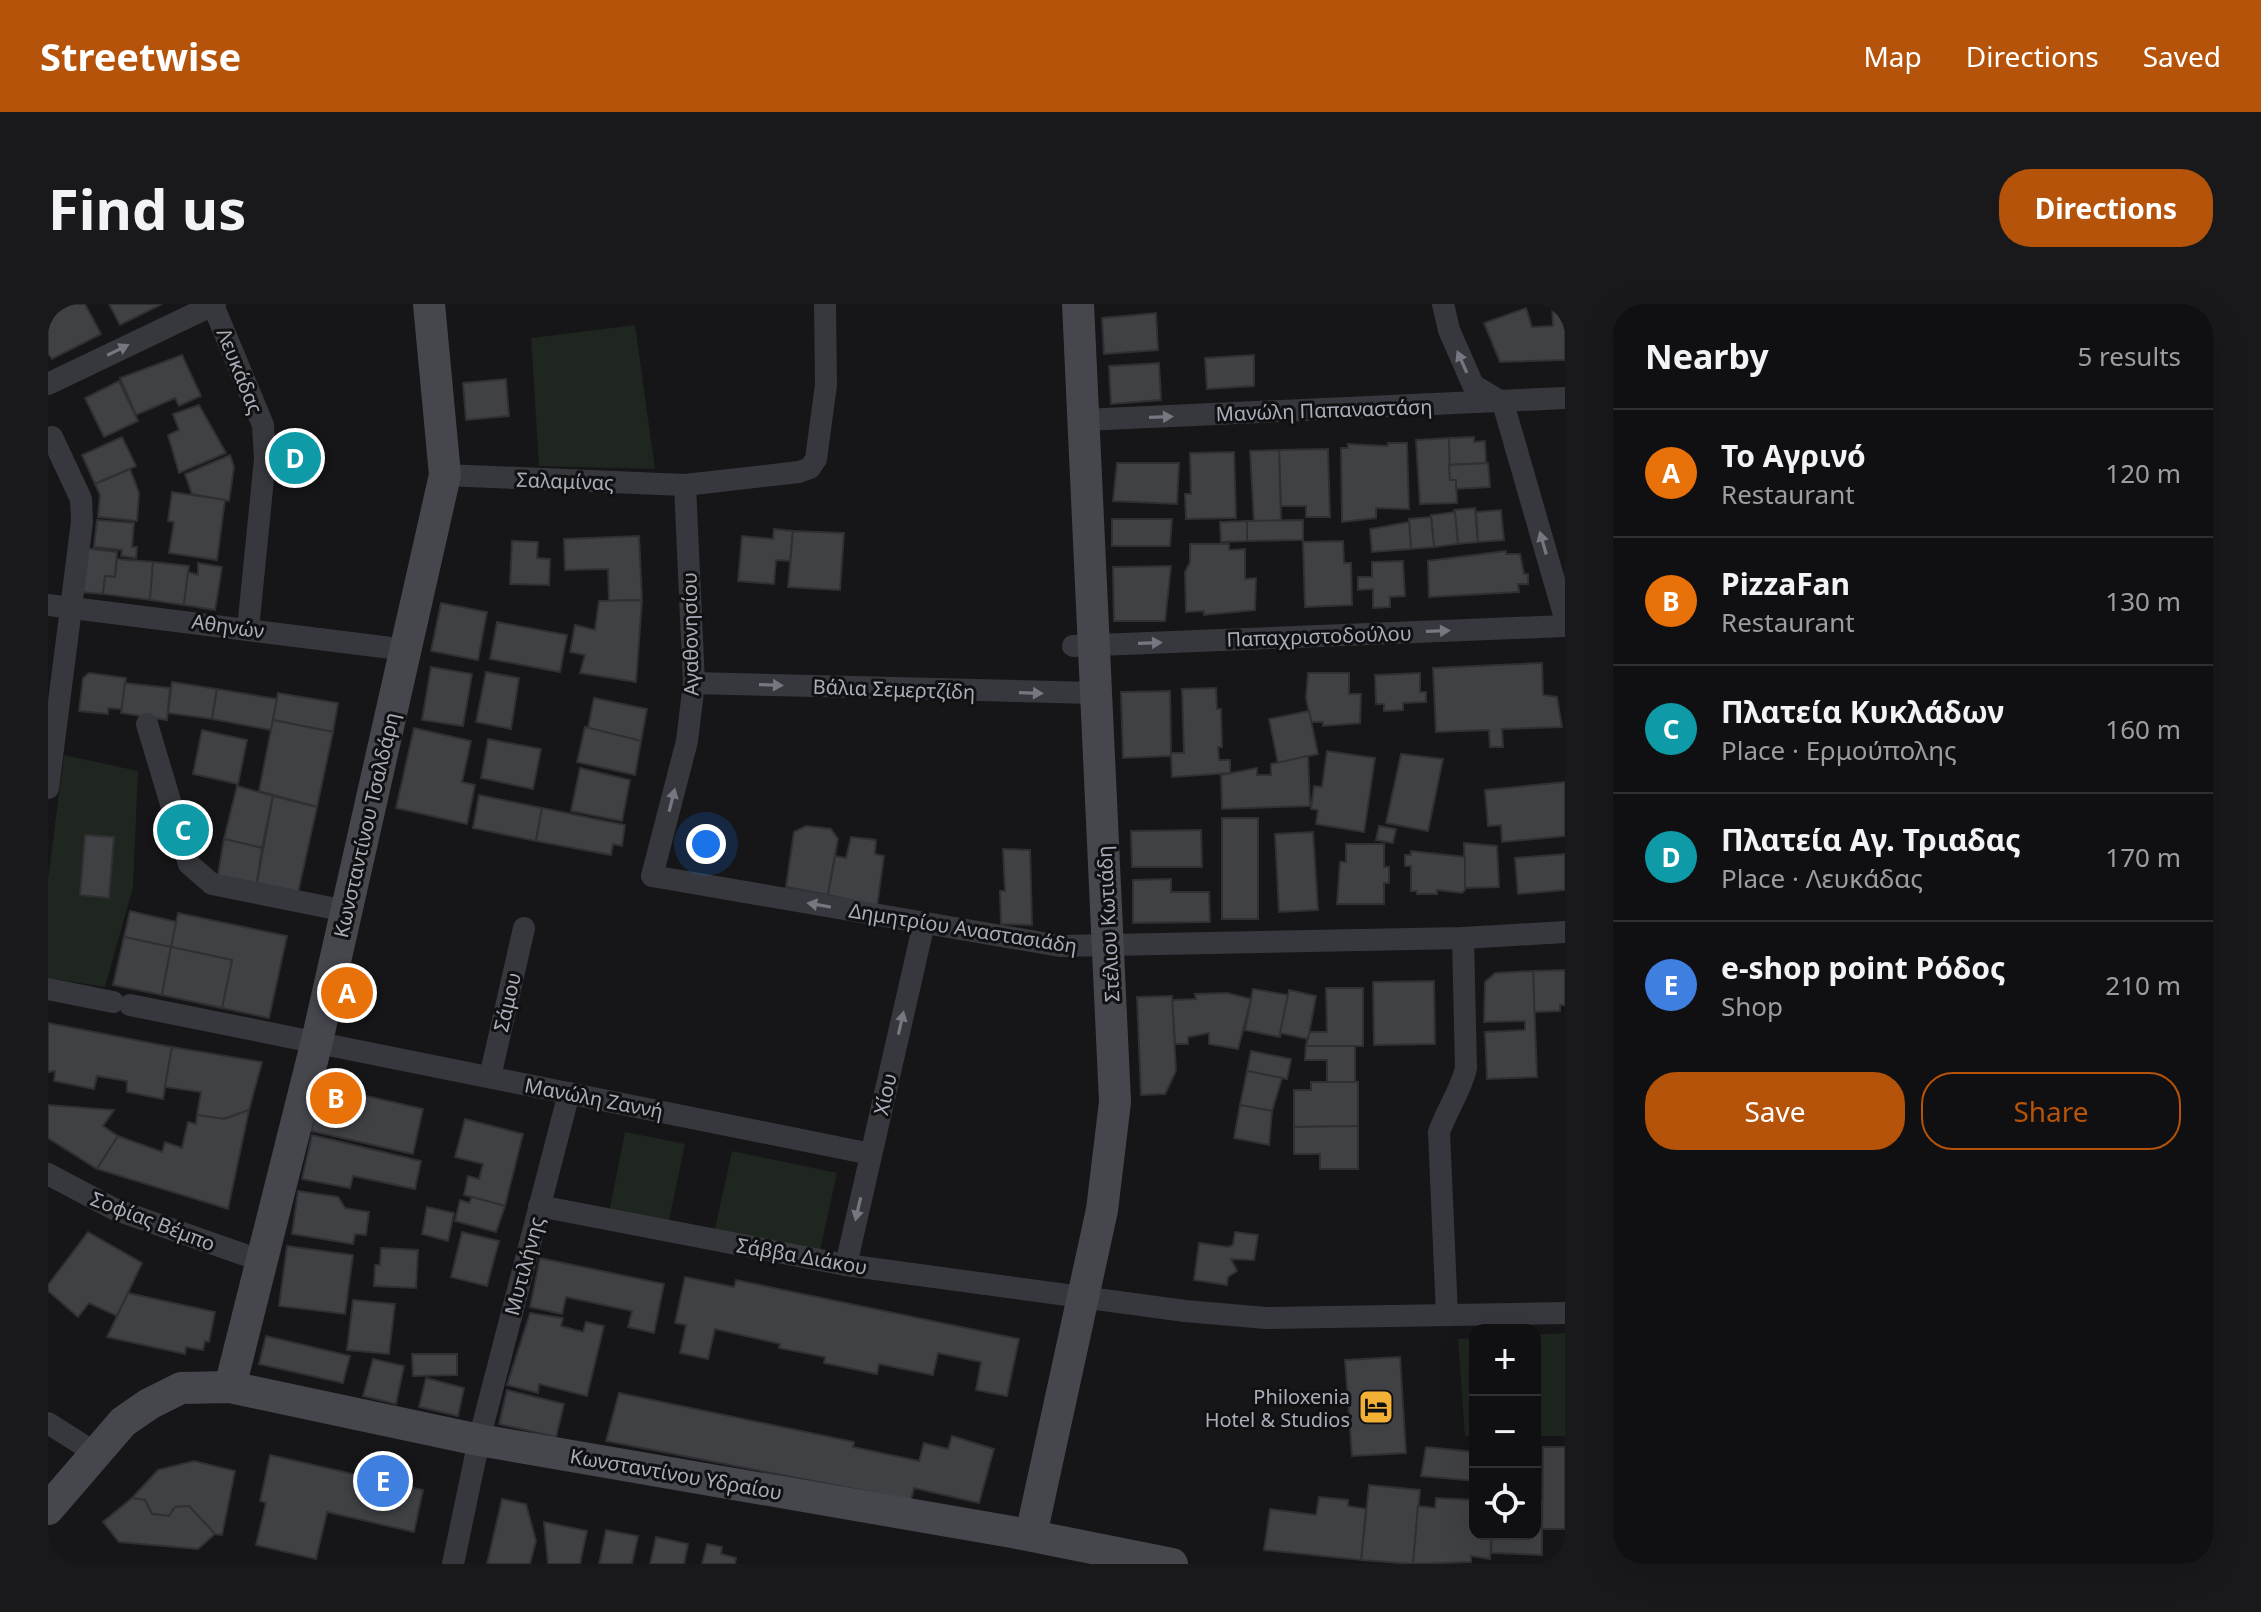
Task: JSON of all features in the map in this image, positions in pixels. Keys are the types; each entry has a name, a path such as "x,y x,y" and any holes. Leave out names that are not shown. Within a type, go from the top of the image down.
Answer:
{"street":[{"path":"48,384 214,304"},
{"name":"Λευκάδας","path":"214,304 263,425 265,459 248,629"},
{"name":"Κωνσταντίνου Τσαλδάρη","path":"230,1387 317,1041 445,475 429,304"},
{"name":"Σαλαμίνας","path":"445,475 685,485 799,472 810,468 816,459 826,385 825,304"},
{"name":"Στέλιου Κωτιάδη","path":"1022,1534 1074,1294 1102,1210 1112,1137 1115,1074 1100,947 1060,304"},
{"name":"Στέλιου Κωτιάδη","path":"1078,304 1083,420 1082,646"},
{"path":"1443,304 1449,330 1473,385 1503,403 1565,618"},
{"name":"Μανώλη Παπαναστάση","path":"1083,420 1565,398"},
{"path":"48,788 73,605 81,499 52,437"},
{"name":"Αγαθονησίου","path":"652,876 687,741 694,683 685,485"},
{"name":"Αθηνών","path":"48,605 73,605 407,650"},
{"name":"Παπαχριστοδούλου","path":"1082,646 1565,626"},
{"name":"Βάλια Σεμερτζίδη","path":"694,683 1085,694"},
{"path":"147,724 189,864 212,884 346,911"},
{"name":"Δημητρίου Αναστασιάδη","path":"652,876 1036,943 1100,947 1463,938 1565,932"},
{"name":"Χίου","path":"846,1265 924,923"},
{"name":"Σάμου","path":"490,1077 524,928"},
{"path":"1447,1315 1439,1132 1449,1104 1463,1084 1466,1068 1463,938"},
{"name":"Μανώλη Ζαννή","path":"48,989 871,1154"},
{"name":"Μυτιλήνης","path":"453,1564 479,1440 569,1093"},
{"name":"Σοφίας Βέμπο","path":"53,1185 262,1261"},
{"name":"Σάββα Διάκου","path":"539,1206 846,1265 1266,1318 1565,1313"},
{"name":"Κωνσταντίνου Υδραίου","path":"97,1454 123,1422 181,1388 230,1387 479,1440 1022,1534 1126,1559 1172,1564"},
{"path":"48,1423 97,1454 48,1509"}],"shaded area":[{"path":"635,325 655,469 539,466 531,338"},
{"path":"64,755 138,771 133,887 105,987 48,978 48,879"},
{"path":"625,1132 685,1144 668,1225 609,1213"},
{"path":"732,1151 837,1173 818,1260 713,1238"},
{"path":"1565,1333 1565,1436 1541,1436 1541,1335"},
{"path":"1469,1338 1469,1436 1465,1436 1458,1339"}],"building":[{"path":"48,304 85,304 101,334 52,359 48,353"},
{"path":"109,304 162,304 120,325"},
{"path":"1565,305 1565,360 1500,362 1484,323 1526,308 1532,327 1553,326 1552,306"},
{"path":"1156,313 1158,350 1104,354 1102,318"},
{"path":"182,355 201,396 179,406 175,398 136,415 120,378"},
{"path":"1254,355 1254,386 1207,389 1205,358"},
{"path":"1159,363 1161,400 1111,404 1109,366"},
{"path":"506,379 509,416 466,420 463,383"},
{"path":"119,381 138,421 104,437 85,398"},
{"path":"199,405 226,453 179,473 168,435 179,430 173,414"},
{"path":"122,437 136,466 95,484 82,455"},
{"path":"1474,437 1474,442 1485,441 1486,463 1449,465 1449,438"},
{"path":"1449,438 1450,480 1456,480 1457,503 1420,504 1416,440"},
{"path":"1388,443 1407,443 1409,509 1376,508 1376,518 1342,522 1341,448 1348,448 1348,444 1388,446"},
{"path":"1328,449 1330,517 1306,517 1306,506 1281,506 1279,450"},
{"path":"1279,450 1281,521 1254,521 1250,451"},
{"path":"1234,452 1236,518 1186,519 1185,494 1191,494 1190,453"},
{"path":"230,455 234,467 229,501 192,494 185,474"},
{"path":"1117,463 1179,463 1177,504 1113,501"},
{"path":"1488,463 1490,487 1456,489 1456,480 1450,480 1449,465"},
{"path":"130,469 139,493 137,521 98,517 100,495 95,484"},
{"path":"172,492 225,500 217,560 169,553 174,522 168,521"},
{"path":"1475,508 1478,542 1458,544 1454,510"},
{"path":"1501,510 1504,540 1478,542 1476,512"},
{"path":"1455,512 1458,544 1434,547 1431,515"},
{"path":"1431,517 1434,547 1411,549 1409,519"},
{"path":"1112,519 1172,519 1170,546 1112,546"},
{"path":"97,520 134,523 132,547 137,547 136,558 121,556 122,550 94,547"},
{"path":"1303,520 1303,540 1247,541 1247,521"},
{"path":"1247,521 1247,541 1221,542 1220,522"},
{"path":"1409,522 1411,549 1372,552 1370,529"},
{"path":"774,529 793,531 790,561 776,560 774,584 738,581 742,536 773,539"},
{"path":"793,531 844,533 840,590 788,587"},
{"path":"639,536 642,600 609,601 608,569 565,570 564,539"},
{"path":"512,541 538,542 537,558 550,559 549,585 510,584"},
{"path":"1343,541 1344,563 1351,563 1352,605 1305,607 1303,542"},
{"path":"1190,544 1229,544 1229,550 1245,549 1245,579 1256,578 1255,610 1204,615 1204,611 1186,612 1185,572 1190,562"},
{"path":"84,548 117,552 115,577 105,576 103,594 80,592"},
{"path":"1506,551 1506,554 1520,554 1524,574 1528,574 1528,584 1518,584 1519,592 1429,597 1428,561"},
{"path":"117,559 153,562 150,600 103,594 105,576 115,577"},
{"path":"1403,561 1405,596 1390,597 1390,607 1373,608 1373,589 1358,590 1358,577 1372,577 1372,562"},
{"path":"153,562 189,566 184,605 150,600"},
{"path":"198,563 222,567 215,610 184,605 188,572 198,575"},
{"path":"1171,566 1165,621 1114,621 1113,567"},
{"path":"642,600 636,682 580,673 585,655 570,652 575,625 595,630 599,601"},
{"path":"441,603 487,612 478,660 431,651"},
{"path":"497,622 567,635 560,672 490,659"},
{"path":"1542,663 1543,695 1557,697 1562,727 1502,729 1503,747 1490,747 1489,730 1436,732 1433,668"},
{"path":"431,667 472,674 463,726 422,720"},
{"path":"486,672 519,678 511,729 476,722"},
{"path":"89,673 126,678 122,709 108,708 108,714 79,711 83,678"},
{"path":"1308,673 1349,673 1349,694 1361,694 1360,723 1323,726 1323,722 1311,722 1306,698"},
{"path":"1420,673 1420,692 1426,692 1426,702 1403,703 1403,710 1384,711 1384,704 1376,704 1375,675"},
{"path":"172,682 217,689 212,719 168,713"},
{"path":"125,683 170,688 167,720 121,713"},
{"path":"1216,688 1217,709 1221,709 1222,747 1218,747 1219,760 1230,760 1230,773 1172,777 1171,753 1184,753 1182,689"},
{"path":"217,689 277,699 271,730 212,719"},
{"path":"1170,691 1171,756 1123,758 1121,692"},
{"path":"278,693 338,703 333,732 273,720"},
{"path":"594,698 647,709 641,741 588,728"},
{"path":"1309,711 1318,754 1278,763 1269,719"},
{"path":"273,720 333,732 317,807 259,791"},
{"path":"585,727 641,741 635,775 577,762"},
{"path":"414,728 471,741 462,782 475,785 467,824 396,808"},
{"path":"202,730 247,740 238,784 193,774"},
{"path":"488,739 541,749 533,789 481,778"},
{"path":"1327,751 1375,758 1364,832 1316,824 1318,810 1311,809 1314,786 1322,787"},
{"path":"1401,754 1443,759 1428,831 1386,823"},
{"path":"1308,756 1310,806 1222,809 1221,775 1257,768 1257,775 1271,775 1271,764"},
{"path":"580,768 630,780 622,821 571,811"},
{"path":"1565,782 1565,836 1502,842 1501,825 1488,826 1485,790"},
{"path":"237,786 273,796 262,848 224,839"},
{"path":"479,795 542,808 536,841 473,828"},
{"path":"273,796 317,807 297,897 256,888"},
{"path":"542,808 625,825 622,846 613,844 611,855 536,841"},
{"path":"1222,818 1258,818 1258,919 1222,919"},
{"path":"806,826 831,829 838,839 828,895 786,887 794,832"},
{"path":"1379,826 1396,829 1393,843 1376,840"},
{"path":"1201,830 1202,867 1132,867 1131,831"},
{"path":"1313,832 1318,910 1279,912 1275,834"},
{"path":"85,835 114,837 109,898 80,895"},
{"path":"851,837 876,840 875,854 884,856 877,906 828,895 835,856 846,858"},
{"path":"224,839 262,848 256,888 217,880"},
{"path":"1464,843 1497,846 1499,887 1465,888"},
{"path":"1346,844 1384,844 1384,867 1389,867 1389,883 1384,883 1384,904 1337,904 1340,862 1346,862"},
{"path":"1003,849 1030,850 1032,925 1001,924 1000,891 1005,891"},
{"path":"1411,851 1465,857 1465,890 1462,893 1437,890 1437,894 1411,891 1411,866 1405,866 1405,855 1411,855"},
{"path":"1565,854 1565,890 1518,894 1515,858"},
{"path":"1171,879 1171,892 1209,892 1210,922 1133,923 1133,880"},
{"path":"130,911 177,922 171,947 124,937"},
{"path":"178,913 287,936 269,1018 222,1008 232,960 171,947"},
{"path":"124,937 171,947 162,995 113,985"},
{"path":"171,947 232,960 222,1008 162,995"},
{"path":"1565,970 1565,1005 1560,1005 1560,1011 1534,1012 1533,971"},
{"path":"1533,971 1537,1077 1487,1079 1485,1032 1525,1030 1525,1021 1484,1022 1485,982 1495,973"},
{"path":"1434,981 1435,1044 1374,1045 1373,982"},
{"path":"1326,988 1363,988 1363,1046 1306,1046 1309,1032 1327,1032"},
{"path":"1253,989 1288,995 1280,1037 1245,1030"},
{"path":"1289,990 1316,996 1308,1039 1280,1033"},
{"path":"1227,993 1251,999 1238,1049 1209,1044 1209,1033 1188,1037 1188,1044 1175,1044 1172,1000 1196,999 1195,994"},
{"path":"1172,996 1176,1071 1165,1094 1141,1095 1137,997"},
{"path":"48,1023 172,1047 163,1099 127,1092 127,1081 97,1076 94,1089 54,1081 55,1071 48,1072"},
{"path":"1306,1046 1355,1046 1355,1082 1327,1082 1327,1060 1305,1060"},
{"path":"172,1047 262,1062 249,1110 224,1119 197,1115 201,1092 165,1087"},
{"path":"1251,1051 1291,1059 1287,1079 1247,1071"},
{"path":"1247,1071 1282,1078 1272,1111 1240,1105"},
{"path":"1311,1082 1358,1082 1358,1126 1294,1127 1294,1090 1311,1090"},
{"path":"328,1087 423,1109 413,1154 311,1131 316,1109 323,1111"},
{"path":"48,1105 114,1110 103,1126 118,1136 97,1169 48,1138"},
{"path":"1240,1105 1272,1111 1269,1145 1234,1138"},
{"path":"249,1110 228,1209 97,1169 118,1136 162,1152 165,1142 182,1148 188,1122 196,1124 197,1115 224,1119"},
{"path":"465,1119 523,1134 505,1206 464,1195 468,1176 479,1179 483,1164 455,1157"},
{"path":"1358,1126 1358,1169 1320,1169 1320,1154 1294,1154 1294,1127"},
{"path":"312,1135 421,1161 415,1189 353,1176 350,1188 302,1179"},
{"path":"298,1191 338,1197 345,1208 369,1212 366,1235 355,1234 353,1244 292,1234"},
{"path":"472,1197 505,1206 496,1232 455,1221 460,1200 469,1203"},
{"path":"427,1207 454,1213 448,1241 422,1234"},
{"path":"88,1232 142,1263 117,1316 89,1303 78,1317 48,1291 48,1285"},
{"path":"462,1232 499,1241 487,1286 451,1277"},
{"path":"1235,1232 1258,1235 1254,1260 1231,1259 1237,1271 1228,1277 1227,1285 1194,1280 1199,1243 1228,1247 1233,1245"},
{"path":"287,1246 353,1255 345,1314 279,1306"},
{"path":"381,1248 418,1250 416,1288 374,1286 375,1265 380,1265"},
{"path":"540,1258 664,1284 654,1333 628,1327 632,1311 566,1297 562,1314 530,1307"},
{"path":"685,1277 734,1287 736,1280 1019,1339 1007,1396 976,1390 981,1362 938,1353 933,1375 879,1364 877,1374 824,1363 825,1357 779,1348 780,1344 715,1329 708,1359 680,1353 686,1325 675,1323"},
{"path":"128,1293 215,1312 209,1342 205,1341 203,1350 186,1347 185,1354 107,1337"},
{"path":"353,1300 395,1304 389,1354 347,1350"},
{"path":"530,1313 563,1318 561,1326 583,1332 586,1322 604,1326 587,1396 539,1384 538,1393 507,1385"},
{"path":"266,1336 350,1356 343,1383 259,1364"},
{"path":"412,1354 457,1354 457,1375 413,1376"},
{"name":"Philoxenia Hotel & Studios","path":"1400,1357 1406,1453 1352,1456 1345,1360"},
{"path":"373,1359 404,1366 396,1404 363,1396"},
{"path":"426,1378 464,1388 458,1416 419,1407"},
{"path":"507,1390 564,1404 556,1437 499,1424"},
{"path":"619,1393 854,1442 853,1447 919,1461 924,1443 948,1449 952,1436 994,1449 979,1503 914,1488 911,1500 606,1441"},
{"path":"1426,1447 1469,1451 1469,1480 1421,1476"},
{"path":"1543,1447 1565,1447 1565,1529 1542,1529"},
{"path":"270,1455 423,1490 414,1532 327,1512 316,1559 256,1545 266,1503 260,1501"},
{"path":"194,1461 235,1471 222,1535 215,1534 189,1506 175,1507 169,1516 152,1514 145,1500 132,1498 158,1470"},
{"path":"1369,1485 1420,1490 1413,1564 1361,1560"},
{"path":"1319,1497 1348,1500 1348,1506 1366,1509 1361,1560 1264,1550 1270,1509 1316,1515"},
{"path":"132,1498 145,1500 152,1514 169,1516 175,1507 189,1506 215,1534 198,1549 119,1542 103,1522"},
{"path":"1436,1498 1469,1500 1469,1540 1492,1540 1490,1559 1471,1556 1471,1562 1413,1564 1418,1506 1435,1508"},
{"path":"502,1499 526,1504 536,1541 530,1564 487,1564"},
{"path":"1542,1501 1542,1555 1491,1553 1492,1540 1541,1540"},
{"path":"544,1522 587,1531 580,1564 548,1564"},
{"path":"606,1530 638,1536 632,1564 599,1564"},
{"path":"656,1537 688,1544 684,1564 650,1564"},
{"path":"707,1544 722,1547 721,1554 736,1558 735,1564 702,1564"}],"place":[{"name":"Πλατεία Αγ. Τριαδας","path":"295,458"},
{"name":"Πλατεία Κυκλάδων","path":"183,830"},
{"name":"Το Αγρινό","path":"347,993"},
{"name":"PizzaFan","path":"336,1098"},
{"name":"Philoxenia Hotel & Studios","path":"1376,1407"},
{"name":"e-shop point Ρόδος","path":"383,1481"}]}
